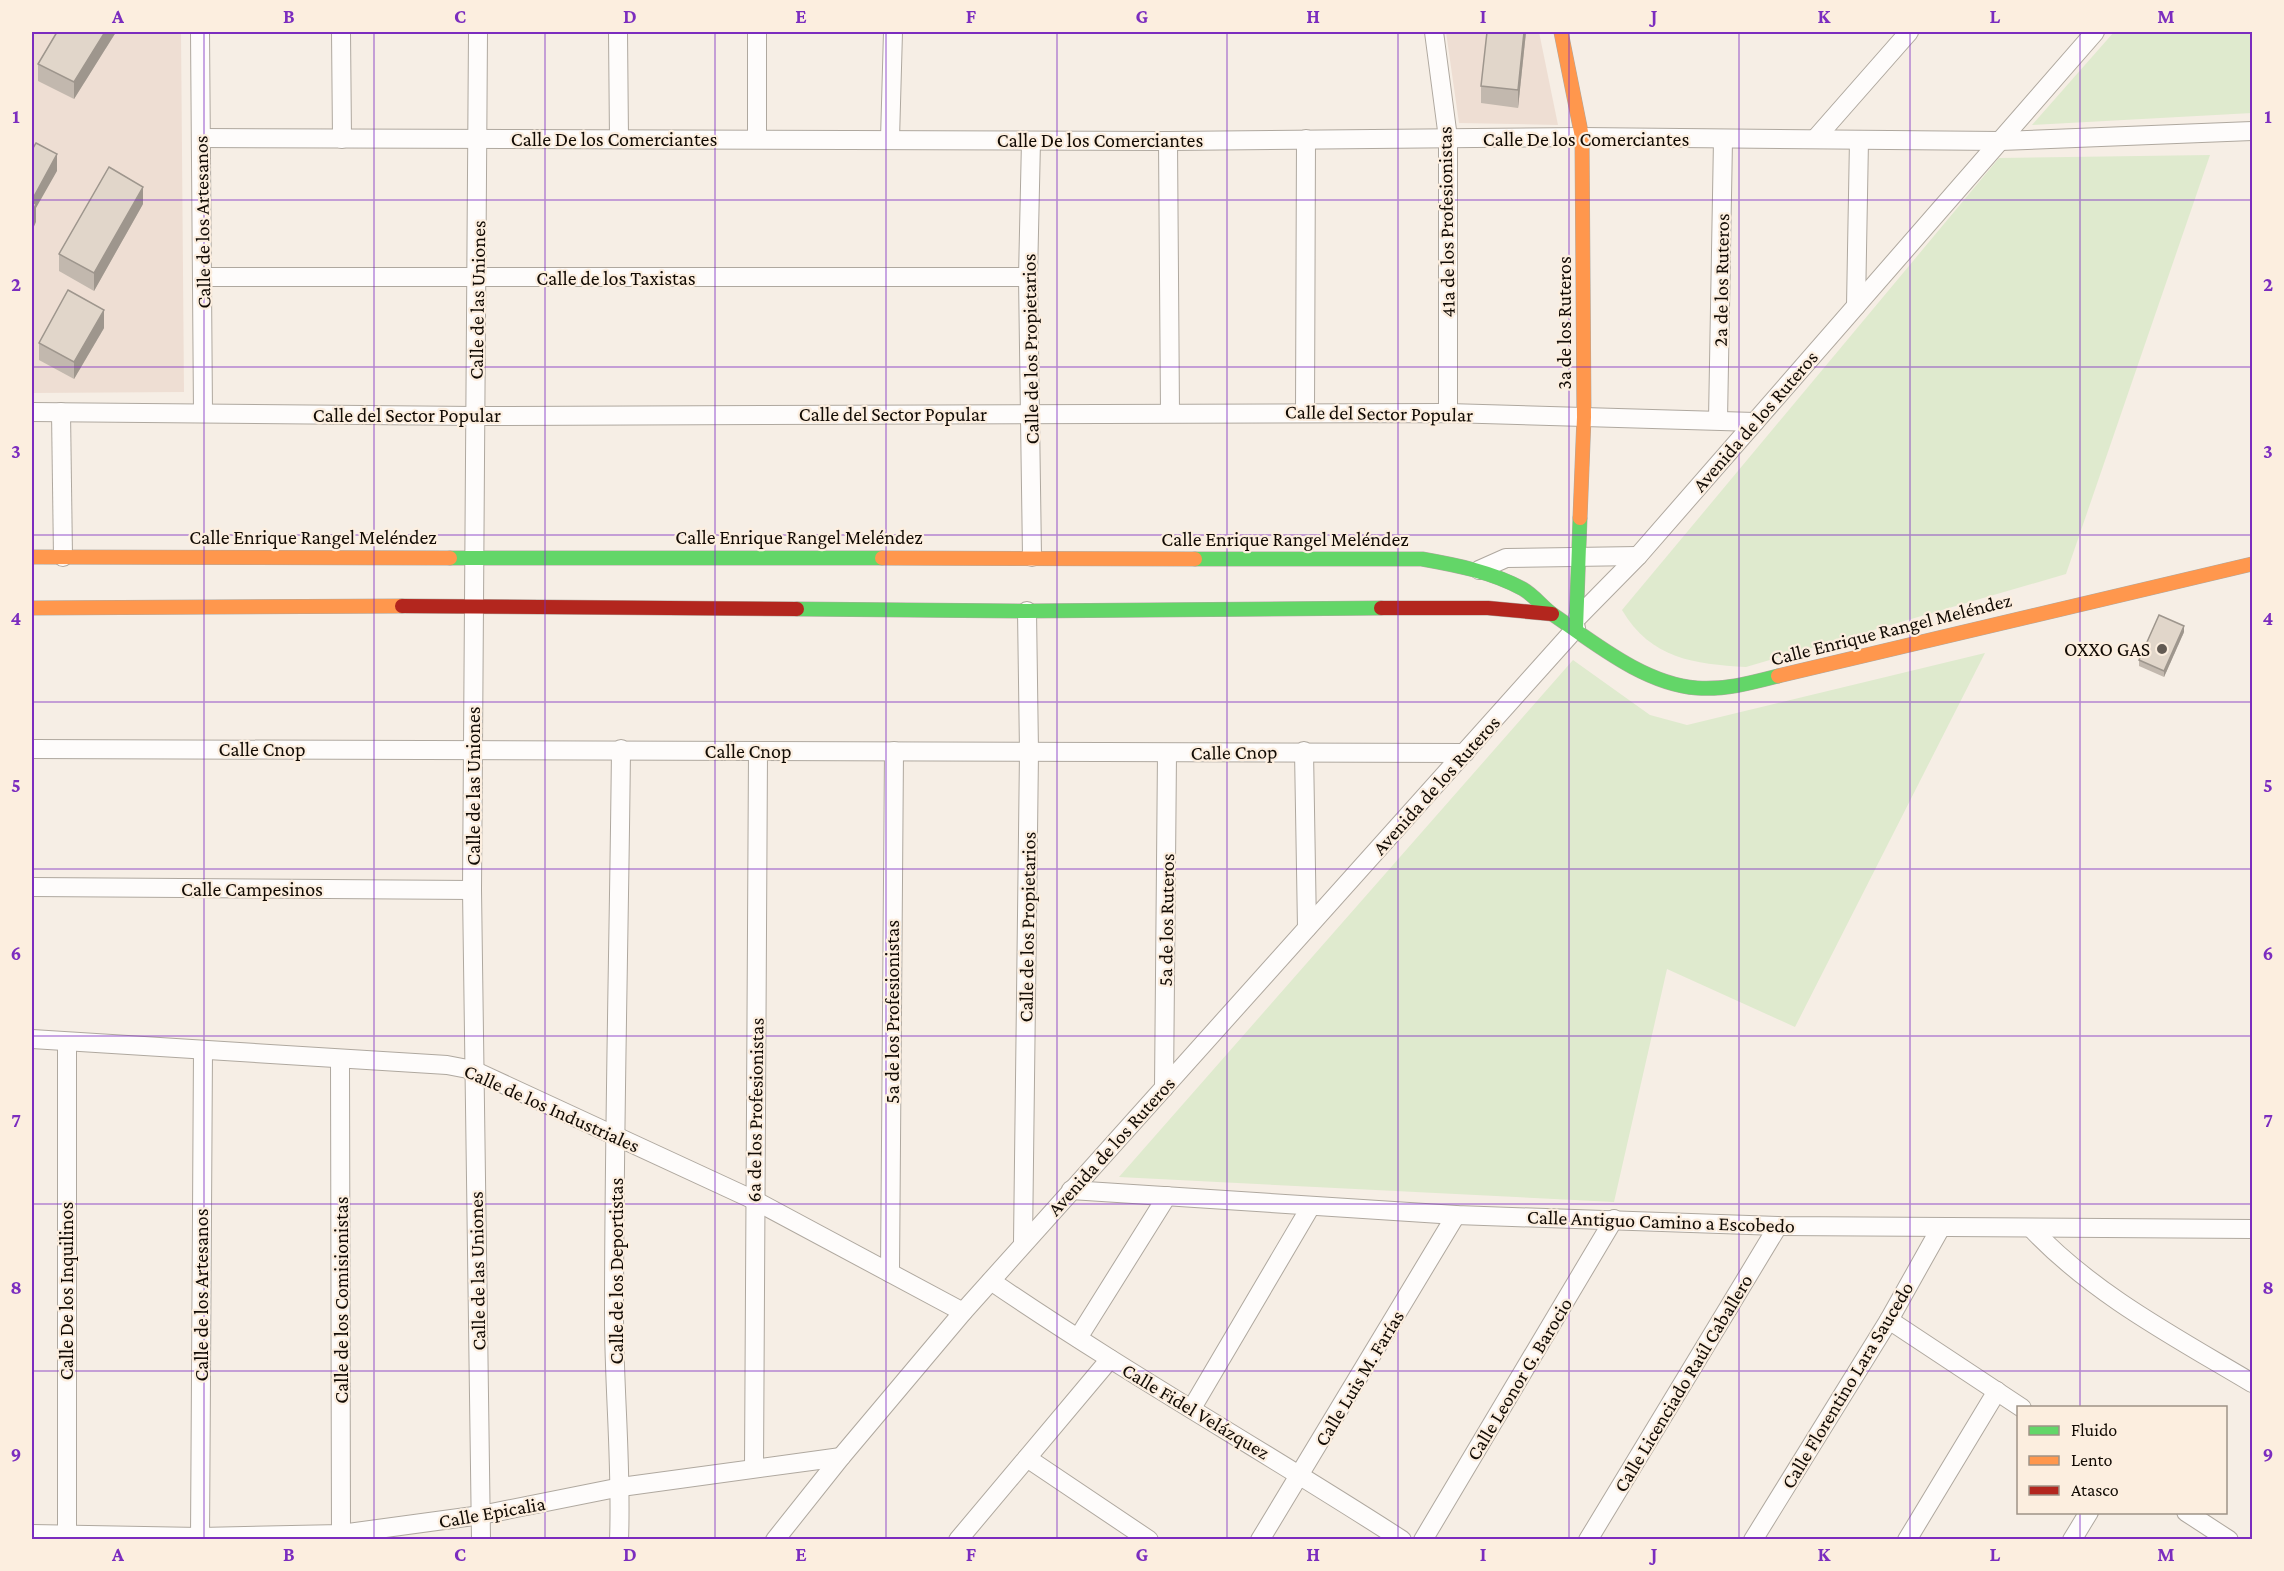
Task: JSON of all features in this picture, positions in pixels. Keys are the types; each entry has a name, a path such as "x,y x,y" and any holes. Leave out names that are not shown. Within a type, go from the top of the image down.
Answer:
{"street":[{"name":"Calle de los Artesanos","path":"200,32 203,413"},
{"path":"341,32 342,139"},
{"name":"Calle de las Uniones","path":"478,32 472,890 481,1539"},
{"path":"618,32 619,139"},
{"path":"757,32 757,139"},
{"path":"890,139 893,32"},
{"name":"41a de los Profesionistas","path":"1434,32 1448,138 1448,413"},
{"name":"3a de los Ruteros","path":"1561,32 1582,137 1584,417 1577,622"},
{"path":"1815,139 1909,32"},
{"name":"Avenida de los Ruteros","path":"776,1539 841,1457 1023,1243 1465,753 2094,32"},
{"name":"Calle De los Comerciantes","path":"201,138 1168,141 1582,137 2000,141 2253,131"},
{"path":"1305,412 1306,140"},
{"name":"2a de los Ruteros","path":"1718,420 1724,140"},
{"path":"1856,306 1859,140"},
{"name":"Calle de los Propietarios","path":"1031,141 1028,277 1032,556"},
{"path":"1168,141 1170,412"},
{"name":"Calle de los Taxistas","path":"203,277 1028,277"},
{"name":"Calle del Sector Popular","path":"32,412 475,416 1305,412 1448,413 1755,422"},
{"path":"61,412 63,557"},
{"path":"1479,570 1506,558 1638,556"},
{"name":"Calle Enrique Rangel Meléndez","path":"32,557 1397,558 1479,570 1525,591 1552,614"},
{"path":"1440,608 1448,598 1450,586 1450,573 1443,563"},
{"name":"Calle Enrique Rangel Meléndez","path":"32,608 475,606 1027,611 1488,608 1552,614 1577,622 1660,679 1683,687 1728,687 2253,564"},
{"name":"Calle de los Propietarios","path":"1023,1243 1029,752 1027,611"},
{"name":"Calle Cnop","path":"32,749 1465,753"},
{"name":"Calle de los Deportistas","path":"619,1539 621,1487 614,1319 621,749"},
{"name":"5a de los Profesionistas","path":"890,1273 894,751"},
{"path":"1304,751 1307,928"},
{"name":"6a de los Profesionistas","path":"754,1468 758,752"},
{"name":"5a de los Ruteros","path":"1164,1088 1167,753"},
{"name":"Calle Campesinos","path":"32,887 472,890"},
{"name":"Calle de los Industriales","path":"32,1039 447,1065 473,1070 754,1200 963,1312"},
{"name":"Calle De los Inquilinos","path":"66,1537 67,1042"},
{"name":"Calle de los Artesanos","path":"200,1538 202,1050"},
{"name":"Calle de los Comisionistas","path":"340,1060 341,1537"},
{"name":"Calle Antiguo Camino a Escobedo","path":"1071,1190 1456,1215 1778,1226 1940,1229 2253,1229"},
{"path":"1078,1338 1167,1196"},
{"path":"1191,1408 1311,1206"},
{"name":"Calle Luis M. Farías","path":"1260,1539 1456,1215"},
{"name":"Calle Leonor G. Barocio","path":"1423,1539 1614,1219"},
{"name":"Calle Licenciado Raúl Caballero","path":"1588,1539 1778,1226"},
{"path":"2031,1228 2062,1260 2094,1286 2253,1383"},
{"name":"Calle Florentino Lara Saucedo","path":"1753,1539 1889,1320 1940,1229"},
{"name":"Calle Fidel Velázquez","path":"991,1281 1110,1359 1301,1474 1402,1539"},
{"path":"1889,1320 2020,1406"},
{"path":"958,1539 1110,1359"},
{"path":"1907,1539 1997,1391"},
{"name":"Calle Epicalia","path":"32,1534 66,1537 341,1537 481,1515 621,1487 841,1457"},
{"path":"1026,1458 1149,1539"},
{"path":"2072,1539 2088,1514"},
{"path":"2189,1514 2229,1539"}],"shaded area":[{"path":"32,32 181,32 184,392 32,393"},
{"path":"1446,32 1539,32 1558,125 1459,123"}],"green space":[{"path":"2114,32 2252,32 2252,113 2032,125"},
{"path":"2210,155 2066,574 1746,667 1709,664 1675,656 1646,639 1634,626 1622,610 1999,158"},
{"path":"1985,653 1795,1027 1667,969 1614,1202 1119,1177 1573,660 1650,715 1687,725"}],"building":[{"path":"57,32 105,32 74,82 38,64"},
{"path":"1487,32 1524,32 1518,90 1481,86"},
{"path":"36,143 57,154 32,200 32,150"},
{"path":"109,167 143,187 94,273 59,254"},
{"path":"68,290 104,310 74,362 39,343"},
{"name":"OXXO GAS","path":"2159,615 2184,626 2164,671 2139,660"}],"traffic: fast":[{"path":"1576,628 1580,518"},
{"path":"450,558 882,558"},
{"path":"1195,559 1422,559 1448,564 1474,570 1523,589 1551,613 1604,650 1659,679 1697,688 1718,688 1778,676"},
{"path":"797,609 1027,611 1381,608"}],"traffic: slow":[{"path":"1561,32 1582,137 1584,417 1580,518"},
{"path":"32,557 450,558"},
{"path":"882,558 1195,559"},
{"path":"1778,676 2252,564"},
{"path":"32,608 402,606"}],"traffic: jam":[{"path":"402,606 797,609"},
{"path":"1381,608 1488,608 1552,614"}],"place":[{"name":"OXXO GAS","path":"2162,649"}]}
